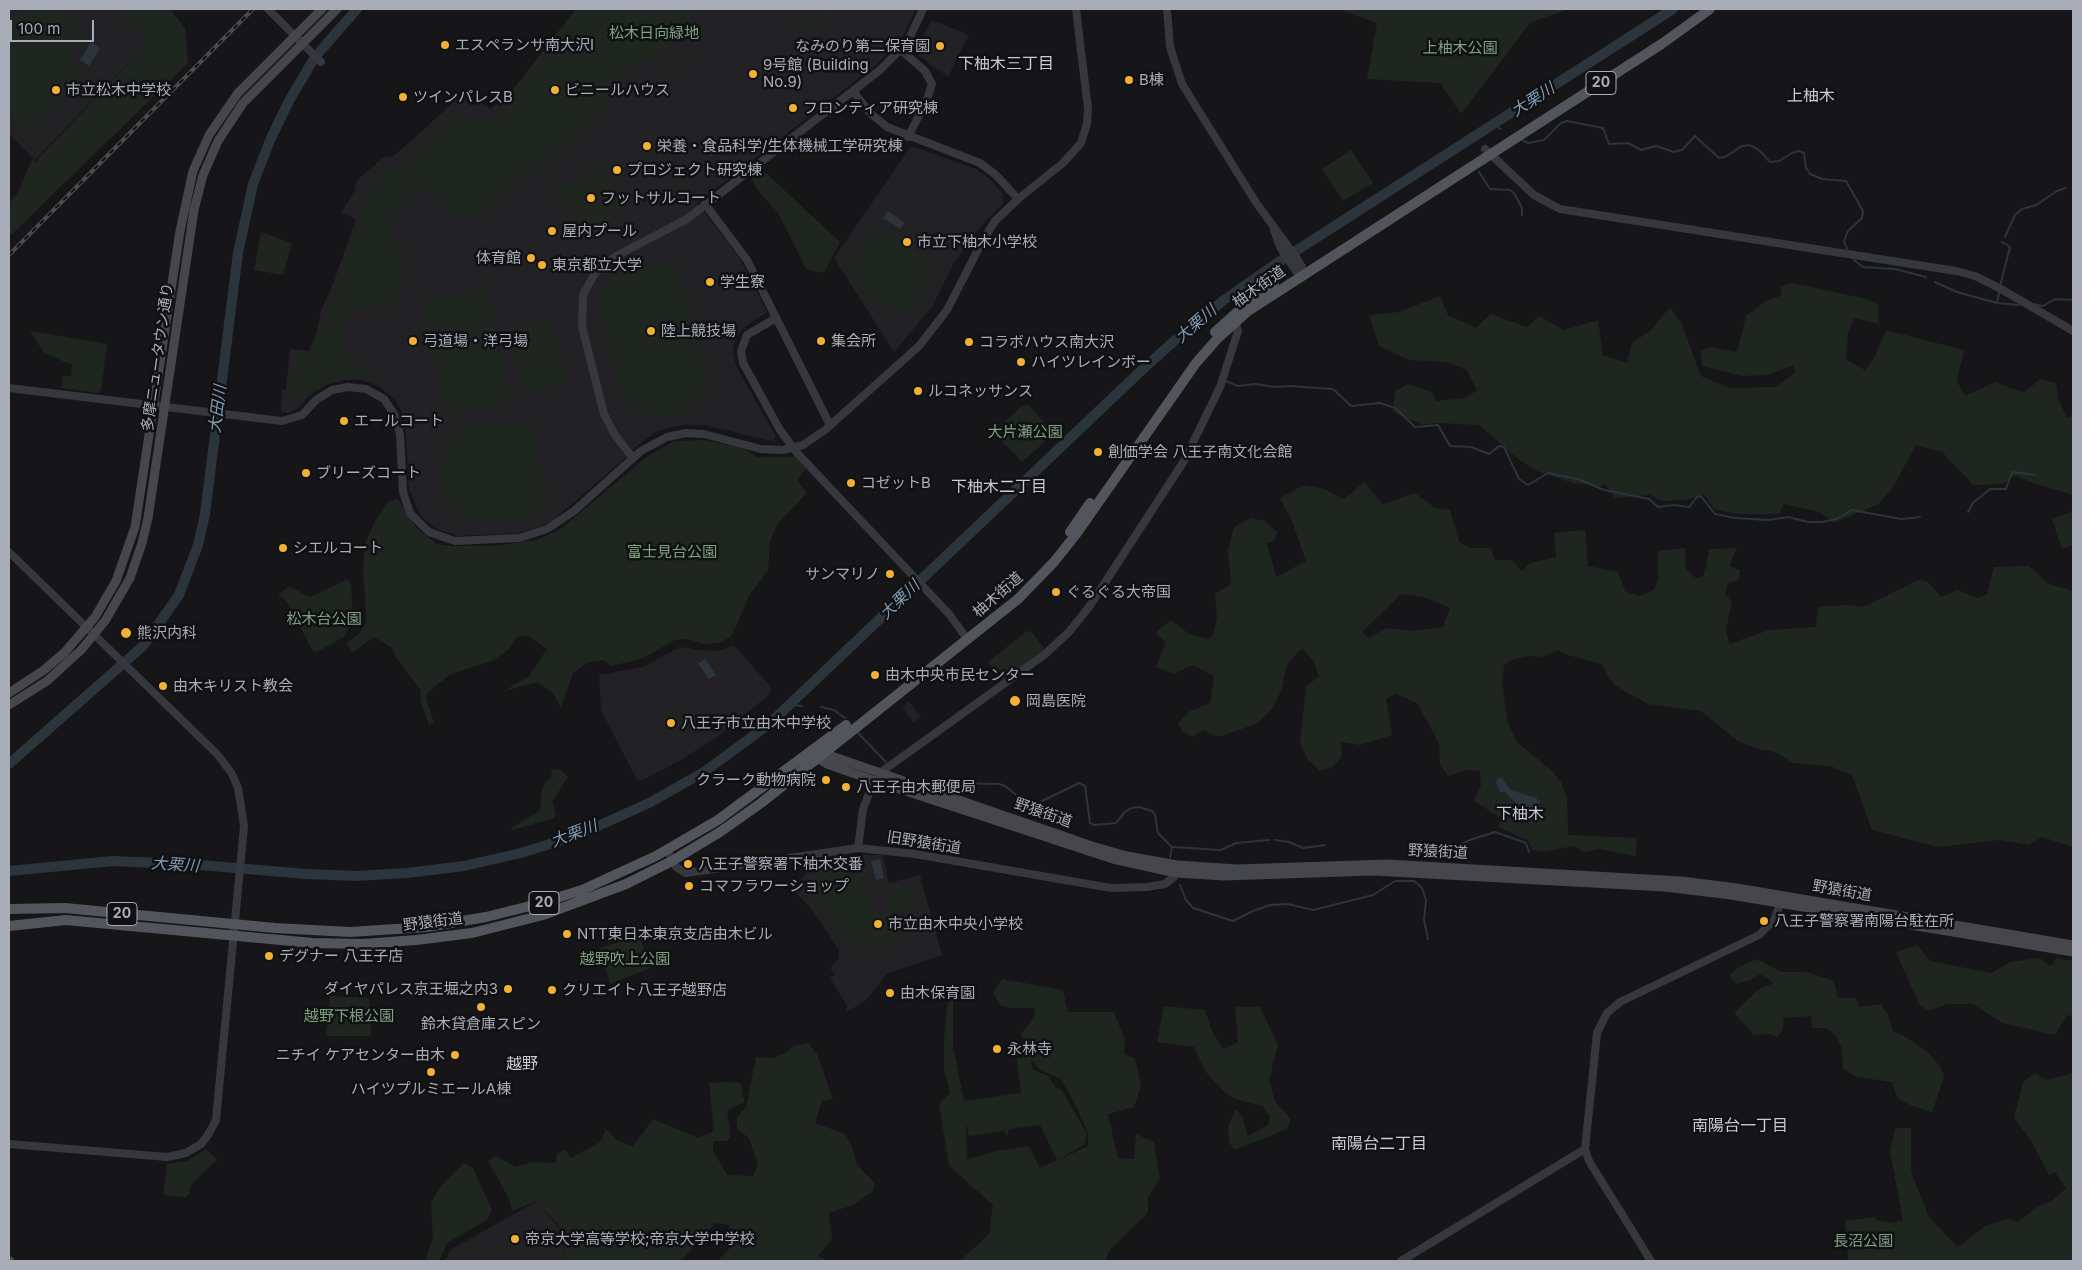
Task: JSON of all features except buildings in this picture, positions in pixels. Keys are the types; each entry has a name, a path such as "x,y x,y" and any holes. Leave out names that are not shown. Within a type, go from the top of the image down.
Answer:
{"main road":[{"name":"多摩ニュータウン通り","path":"9,692 55,661 87,628 111,592 132,539 180,231 193,170 209,135 227,107 250,79 322,9"},
{"name":"多摩ニュータウン通り","path":"9,705 54,676 94,636 124,589 142,543 165,406 194,210 203,175 218,141 243,103 337,9"},
{"name":"柚木街道","path":"1488,152 1700,9"},
{"name":"柚木街道","path":"966,637 1022,586 1063,542 1181,370 1204,344 1243,307 1663,42 1710,9"},
{"name":"柚木街道","path":"818,754 966,637 1018,599 1059,557 1085,523 1184,378 1207,350 1235,323 1300,271"},
{"name":"野猿街道","path":"818,754 827,764 878,777 1114,859 1177,869 1224,876 1340,871 1414,872 1666,887 1782,900 2073,945"},
{"name":"野猿街道","path":"9,910 65,908 313,931 356,932 415,929 469,921 528,907 582,890 627,871 718,820 818,754"},
{"name":"野猿街道","path":"9,926 66,920 304,943 356,944 416,940 512,924 567,908 626,884 672,861 741,818 818,754"},
{"name":"野猿街道","path":"1782,900 2073,952"}],"street":[{"path":"268,9 321,62"},
{"path":"633,458 612,431 599,399 582,326 584,295 596,273 606,262 676,226 880,70 901,50 912,34 923,9"},
{"path":"9,388 289,420 302,415 316,400 332,390 348,387 372,391 388,403 399,424 403,492 410,514 429,532 443,539 455,541 519,538 547,529 574,511 633,458 658,440 686,433 704,434 761,449 783,450 803,445 830,426 929,335 954,298 989,229 1018,199 1070,156 1084,136 1088,109 1076,9"},
{"path":"1167,9 1170,47 1182,84 1300,271"},
{"path":"901,50 925,72 932,84 927,100 908,137"},
{"path":"853,91 880,122 908,137 985,166 1018,199"},
{"path":"1488,152 1534,195 1560,209 1961,272 2001,289 2073,332"},
{"path":"705,204 744,255 830,426"},
{"path":"776,318 755,328 744,338 741,351 743,363 786,440 949,614 966,637"},
{"path":"858,848 863,809 878,777 1044,655 1080,620 1184,461 1220,387 1238,331 1235,323"},
{"path":"9,552 218,754 232,774 238,788 243,813 241,856 216,1120 212,1129 201,1144 186,1153 167,1157 9,1144"},
{"name":"旧野猿街道","path":"672,861 679,870 686,873 858,848 915,854 1112,888 1160,885 1171,880 1177,869"},
{"path":"667,850 672,861"},
{"path":"1651,1261 1589,1162 1585,1149 1597,1033 1607,1013 1620,1002 1753,939 1774,920 1782,900"},
{"path":"1401,1261 1585,1149"}],"shaded area":[{"name":"市立松木中学校","path":"9,9 112,9 144,33 144,47 35,160 9,134"},
{"name":"東京都立大学","path":"576,9 916,9 900,42 877,64 697,203 739,257 767,312 742,329 735,339 733,352 736,366 776,437 774,439 776,442 704,425 682,425 657,431 637,446 553,520 539,527 518,533 457,536 435,528 420,515 409,489 405,418 395,400 380,387 362,380 345,380 326,385 309,396 299,408 288,413 281,412 282,390 286,389 290,349 309,351 315,337 322,308 332,287 356,219 341,213 355,190 356,181 384,157 393,156 409,143 460,96 472,106 478,100 490,109 509,95"},
{"name":"なみのり第二保育園","path":"932,20 969,35 948,77 914,52"},
{"path":"91,42 100,48 89,66 80,60"},
{"name":"市立下柚木小学校","path":"911,146 976,169 990,179 1002,193 1003,203 981,226 954,263 932,307 894,352 834,258"},
{"path":"888,211 905,223 900,229 883,218"},
{"name":"八王子市立由木中学校","path":"734,645 771,687 770,694 717,737 681,760 641,781 637,780 601,710 599,675 643,667 676,649 687,647 695,650 719,651"},
{"path":"705,659 716,675 709,679 698,664"},
{"path":"909,701 921,717 914,723 902,707"},
{"path":"1498,778 1503,779 1511,790 1536,798 1540,802 1537,807 1542,816 1536,818 1530,809 1518,805 1505,792 1500,792 1496,782"},
{"name":"市立由木中央小学校","path":"860,855 883,855 889,883 920,875 942,955 888,973 866,1000 847,1012 846,1004 830,978 835,974 830,968 839,958 839,950 810,907 793,890 814,863"},
{"path":"880,859 884,878 876,880 871,861"},
{"name":"帝京大学高等学校;帝京大学中学校","path":"537,1201 559,1228 566,1259 569,1261 445,1261 450,1250"}],"green space":[{"path":"27,9 59,9 89,31 70,61 85,73 27,135 9,114 9,37"},
{"path":"112,9 170,9 185,28 188,63 9,237 9,203 17,194 32,159 35,162 144,47 144,33"},
{"path":"576,9 632,9 631,23 638,45 632,22 633,9 645,9 653,15 660,9 692,9 692,16 688,23 677,25 671,43 660,54 646,60 642,55 644,60 606,88 603,113 474,218 454,214 423,183 388,221 407,272 391,307 349,309 341,355 373,370 372,378 334,376 290,403 294,352 310,354 333,301 370,187 391,168 406,163 459,110 470,121 494,122 518,96 509,95"},
{"name":"松木日向緑地","path":"645,9 656,9 652,12"},
{"path":"830,9 834,9 831,10 833,13 806,31 797,19 800,17 808,26"},
{"name":"上柚木公園","path":"1338,9 1568,9 1530,23 1461,114 1440,83 1367,79 1377,23"},
{"path":"702,49 704,52 666,80 664,77"},
{"path":"1351,150 1373,183 1343,201 1322,169"},
{"name":"フットサルコート","path":"595,164 625,205 587,233 556,192"},
{"path":"759,170 765,172 840,242 824,273 807,270 778,213 757,189 751,178"},
{"path":"875,224 937,266 922,298 905,313 877,303 864,293 846,268"},
{"path":"261,232 292,243 283,275 254,270"},
{"name":"陸上競技場","path":"634,259 661,263 682,276 708,377 705,389 697,400 685,411 673,416 658,416 644,412 633,407 622,398 598,300 603,289 622,267"},
{"path":"1792,283 1867,299 1878,305 1879,324 1854,318 1848,333 1846,360 1865,370 1874,358 1886,330 1964,350 1957,381 1965,396 1995,382 2024,393 2040,379 2056,383 2058,398 2067,418 2073,416 2073,495 2030,482 2016,475 2003,484 1973,485 1942,452 1916,445 1893,487 1879,504 1834,523 1819,512 1784,504 1779,514 1735,514 1714,509 1704,494 1686,500 1662,501 1650,495 1615,498 1605,484 1601,486 1573,483 1537,471 1518,459 1479,425 1436,423 1423,425 1393,412 1395,391 1408,384 1432,392 1436,401 1466,398 1477,390 1467,370 1448,362 1409,360 1379,346 1369,315 1399,312 1440,296 1448,315 1476,328 1490,314 1527,327 1539,316 1564,330 1598,320 1603,355 1627,363 1632,343 1651,330 1670,307 1681,322 1701,376 1730,388 1775,387 1795,373 1794,365 1767,375 1742,376 1702,366 1701,351 1710,347 1737,352 1746,316 1766,301 1782,295 1780,287"},
{"path":"486,287 512,400 446,415 420,302"},
{"path":"551,321 559,351 517,362 509,332"},
{"path":"30,331 107,344 101,390 98,393 61,388 63,376 71,376 72,365 44,353"},
{"path":"560,353 567,382 525,393 517,363"},
{"name":"大片瀬公園","path":"1023,405 1028,405 1055,433 1022,462 996,435 996,431"},
{"path":"501,420 531,429 548,503 546,509 541,513 525,518 458,519 448,510 441,479 442,461 447,446 458,433 473,424"},
{"name":"富士見台公園","path":"703,440 740,447 757,457 795,457 806,469 797,480 807,493 779,522 770,540 768,571 750,594 731,637 718,643 704,644 688,639 675,640 641,659 611,666 604,660 589,662 573,673 561,707 554,694 538,682 504,691 529,676 547,649 529,636 517,637 508,650 492,661 451,674 428,692 426,698 434,723 429,725 420,700 421,691 398,660 391,647 374,637 352,653 346,643 360,633 367,621 363,574 365,544 374,523 389,501 398,499 416,527 437,544 451,546 494,546 537,540 562,528 648,456 674,441"},
{"path":"1364,482 1383,504 1415,493 1435,508 1450,510 1459,542 1471,548 1491,548 1495,560 1512,560 1522,571 1530,563 1556,557 1554,533 1585,530 1588,566 1618,572 1625,591 1639,596 1654,590 1658,580 1658,551 1685,548 1686,569 1696,578 1704,576 1709,549 1737,548 1729,566 1740,570 1739,580 1728,583 1725,594 1732,602 1726,630 1729,644 1769,630 1816,627 1818,607 1848,605 1863,607 1920,579 1928,582 1941,597 1957,590 1978,598 1987,594 1994,567 2029,566 2049,584 2073,591 2073,847 2042,837 2029,845 2000,840 1938,847 1872,830 1852,775 1830,766 1793,763 1773,751 1762,750 1739,742 1701,711 1648,704 1614,685 1601,664 1568,655 1558,650 1542,657 1529,656 1514,659 1504,665 1502,681 1507,720 1516,741 1552,771 1561,782 1567,798 1568,835 1637,838 1636,856 1599,849 1584,852 1574,846 1542,852 1532,850 1527,839 1499,827 1501,818 1474,801 1481,785 1480,771 1467,770 1448,776 1440,764 1439,743 1417,703 1396,694 1386,698 1392,735 1360,745 1341,742 1342,757 1333,767 1320,771 1308,760 1300,744 1306,687 1319,676 1313,660 1302,648 1287,664 1282,689 1272,709 1256,724 1221,736 1215,736 1203,730 1193,737 1182,731 1178,724 1188,712 1210,703 1214,676 1193,665 1174,674 1156,667 1166,642 1155,633 1171,620 1189,634 1209,639 1214,633 1217,617 1215,594 1231,584 1228,551 1234,527 1251,518 1265,521 1277,532 1274,541 1267,543 1276,577 1306,561 1292,521 1280,498 1304,485 1325,489 1344,499","holes":["1401,594 1424,597 1450,608 1443,627 1411,631 1386,628 1369,638 1362,632"]},
{"path":"2073,511 2073,545 2062,549 2052,519"},
{"name":"松木台公園","path":"348,579 351,584 353,621 344,637 317,652 313,651 287,602 278,595 289,586 310,597"},
{"path":"1027,631 1032,632 1043,647 1043,651 1002,680 988,662"},
{"path":"552,769 561,770 568,777 552,802 556,814 554,818 513,830 511,828 536,813 540,808 544,784 551,777"},
{"path":"853,866 883,920 895,920 903,935 891,944 866,948 843,939 805,891 817,870"},
{"path":"917,883 922,903 892,913 885,892"},
{"name":"越野吹上公園","path":"639,935 651,968 610,984 600,948"},
{"path":"1917,945 1930,961 1991,973 2011,962 2038,958 2049,965 2053,965 2056,958 2073,961 2073,1015 2066,1016 2055,1035 2002,1023 1973,1004 1947,1004 1929,1011 1920,1006 1896,952"},
{"path":"1757,959 1781,972 1807,972 1834,981 1838,998 1855,998 1859,1007 1881,1004 1888,1015 1893,1032 1901,1034 1926,1051 1940,1066 1944,1077 1932,1112 1912,1106 1897,1098 1892,1082 1857,1077 1843,1069 1841,1045 1835,1035 1826,1028 1812,1028 1811,1016 1783,1018 1783,1029 1777,1038 1770,1034 1754,1035 1734,1013 1759,989 1774,983 1760,974 1751,980 1736,984 1729,976 1739,967"},
{"path":"1002,979 1063,990 1068,1012 1114,1012 1125,1040 1124,1054 1135,1059 1141,1086 1134,1107 1108,1114 1118,1158 1134,1159 1136,1134 1154,1142 1160,1178 1148,1198 1148,1213 1110,1250 1105,1261 960,1261 989,1234 993,1205 949,1166 939,1104 950,1093 944,1069 944,1039 948,998 953,996 953,1046 964,1101 1021,1093 1017,1059 1029,1056 1021,1034 1034,1017 1035,1008 1009,1008 1000,1005 993,993","holes":["1031,1059 1040,1070 1061,1079 1088,1133 1088,1146 1058,1160 1085,1144 1087,1134 1062,1090 1056,1088 1048,1076 1032,1069","966,1122 969,1136 1005,1131 1007,1137 1009,1129 1040,1125 1057,1160 1040,1168 1029,1146 997,1151 967,1159"]},
{"name":"越野下根公園","path":"330,996 369,998 371,1036 326,1036"},
{"path":"1164,1006 1205,1010 1212,1031 1223,1049 1238,1042 1235,1007 1260,1007 1278,1045 1269,1080 1275,1102 1291,1119 1287,1129 1234,1150 1229,1142 1228,1127 1236,1109 1243,1118 1248,1136 1268,1125 1270,1116 1262,1106 1235,1099 1225,1093 1206,1072 1194,1047 1157,1042"},
{"path":"808,1043 817,1054 833,1099 822,1101 815,1123 845,1134 852,1146 857,1165 875,1183 873,1191 853,1205 829,1213 832,1239 818,1256 829,1261 717,1261 731,1247 729,1225 715,1223 681,1261 569,1261 566,1259 560,1227 537,1201 512,1211 508,1197 488,1161 496,1156 516,1167 532,1162 555,1163 557,1154 565,1150 571,1158 600,1142 606,1129 618,1141 633,1146 653,1119 698,1138 714,1131 709,1083 728,1082 741,1083 744,1102 727,1111 731,1137 727,1141 713,1141 713,1150 727,1175 753,1176 758,1164 749,1138 737,1129 737,1117 746,1107 756,1057 773,1058 787,1052 793,1046"},
{"name":"長沼公園","path":"2035,1073 2046,1080 2073,1073 2073,1261 1848,1261 1845,1221 1876,1217 1876,1220 1891,1223 1903,1220 1890,1152 1895,1128 1911,1128 1911,1172 1929,1217 1958,1247 1985,1226 2009,1218 2017,1222 2036,1208 2053,1200 2066,1188 2055,1172 2049,1175 2032,1142 2014,1118 2023,1082"},
{"path":"206,1149 217,1160 191,1185 189,1194 186,1197 163,1195 167,1164 187,1161"},
{"path":"464,1163 473,1168 492,1210 487,1220 447,1243 439,1261 425,1261 433,1238 431,1203 440,1187"}],"waterway":[{"name":"大田川","path":"9,764 143,646 179,595 198,545 205,514 238,253 253,184 271,138 289,101 315,57 357,9"},
{"name":"大栗川","path":"9,871 113,861 200,865 306,874 356,876 407,873 464,866 521,853 578,835 649,803 704,772 768,725 1143,369 1224,300 1277,263 1673,9"},
{"path":"1522,140 1528,143 1544,140 1561,123 1567,121 1603,128 1609,144 1628,143 1641,150 1656,146 1674,152 1682,150 1695,136 1719,158 1725,157 1742,146 1750,145 1759,150 1770,162 1779,161 1799,151 1804,153 1806,168 1810,174 1822,179 1846,181 1863,211 1862,218 1848,231 1844,241 1847,249"},
{"name":"大栗川","path":"1494,125 1501,129"},
{"path":"1479,172 1490,189 1510,190 1514,193 1522,208 1522,215"},
{"path":"2005,237 2015,215 2022,209 2036,205 2057,191 2066,188"},
{"path":"2000,286 2010,247 2002,242"},
{"path":"1854,260 1863,267 1895,269 1926,277"},
{"path":"1935,282 1957,292 1997,303 2019,305"},
{"path":"1997,303 1999,293"},
{"path":"2033,304 2043,306 2055,299 2073,300"},
{"path":"1226,381 1238,386 1255,384 1275,387 1333,389 1351,406 1380,403 1395,408 1415,427 1438,425 1450,446 1471,447 1489,454 1499,446 1504,447 1519,479 1528,485 1548,473 1578,479 1604,490 1649,499 1658,507 1675,505 1689,507 1697,497 1701,496 1715,514 1735,518 1768,520 1788,517 1808,522 1822,522 1836,519 1852,510 1901,519 1920,517"},
{"path":"1968,512 1973,503 1990,489 2006,489 2012,472 2035,475"},
{"path":"791,705 802,706"},
{"path":"821,707 834,710 845,718"},
{"path":"858,733 886,762"},
{"path":"942,788 954,783 999,784 1005,786 1029,805 1034,805 1079,783 1085,786 1090,823 1094,825 1116,823 1131,808 1139,807 1152,811 1155,815 1158,833 1172,847 1170,857"},
{"path":"1434,858 1470,840 1495,832 1526,843 1529,852"},
{"path":"1173,847 1221,850 1236,843 1269,840"},
{"path":"1275,840 1289,842 1303,848 1325,845"},
{"path":"1180,885 1186,900 1193,908 1233,921 1270,905 1288,904 1313,910 1373,895 1395,881 1414,881 1422,888 1426,900 1424,920 1428,939"}],"railway":[{"path":"9,255 253,9"}],"place":[{"name":"エスペランサ南大沢Ⅰ","path":"445,45"},
{"name":"なみのり第二保育園","path":"940,46"},
{"name":"9号館 (Building No.9)","path":"753,74"},
{"name":"B棟","path":"1129,80"},
{"name":"市立松木中学校","path":"56,90"},
{"name":"ビニールハウス","path":"555,90"},
{"name":"ツインパレスB","path":"403,97"},
{"name":"フロンティア研究棟","path":"793,108"},
{"name":"栄養・食品科学/生体機械工学研究棟","path":"647,146"},
{"name":"プロジェクト研究棟","path":"617,170"},
{"name":"フットサルコート","path":"591,198"},
{"name":"屋内プール","path":"552,231"},
{"name":"市立下柚木小学校","path":"907,242"},
{"name":"体育館","path":"531,258"},
{"name":"東京都立大学","path":"542,265"},
{"name":"学生寮","path":"710,282"},
{"name":"陸上競技場","path":"651,331"},
{"name":"弓道場・洋弓場","path":"413,341"},
{"name":"集会所","path":"821,341"},
{"name":"コラボハウス南大沢","path":"969,342"},
{"name":"ハイツレインボー","path":"1021,362"},
{"name":"ルコネッサンス","path":"918,391"},
{"name":"エールコート","path":"344,421"},
{"name":"創価学会 八王子南文化会館","path":"1098,452"},
{"name":"ブリーズコート","path":"306,473"},
{"name":"コゼットB","path":"851,483"},
{"name":"シエルコート","path":"283,548"},
{"name":"サンマリノ","path":"890,574"},
{"name":"ぐるぐる大帝国","path":"1056,592"},
{"name":"熊沢内科","path":"126,633"},
{"name":"由木中央市民センター","path":"875,675"},
{"name":"由木キリスト教会","path":"163,686"},
{"name":"岡島医院","path":"1015,701"},
{"name":"八王子市立由木中学校","path":"671,723"},
{"name":"クラーク動物病院","path":"826,780"},
{"name":"八王子由木郵便局","path":"846,787"},
{"name":"八王子警察署下柚木交番","path":"688,864"},
{"name":"コマフラワーショップ","path":"689,886"},
{"name":"八王子警察署南陽台駐在所","path":"1764,921"},
{"name":"市立由木中央小学校","path":"878,924"},
{"name":"NTT東日本東京支店由木ビル","path":"567,934"},
{"name":"デグナー 八王子店","path":"269,956"},
{"name":"ダイヤパレス京王堀之内3","path":"508,989"},
{"name":"クリエイト八王子越野店","path":"552,990"},
{"name":"由木保育園","path":"890,993"},
{"name":"鈴木貸倉庫スピン","path":"481,1007"},
{"name":"永林寺","path":"997,1049"},
{"name":"ニチイ ケアセンター由木","path":"455,1055"},
{"name":"ハイツプルミエールA棟","path":"431,1072"},
{"name":"帝京大学高等学校;帝京大学中学校","path":"515,1239"}],"district":[{"name":"下柚木三丁目","path":"1006,64"},
{"name":"上柚木","path":"1811,96"},
{"name":"下柚木二丁目","path":"999,487"},
{"name":"下柚木","path":"1520,814"},
{"name":"越野","path":"522,1064"},
{"name":"南陽台一丁目","path":"1740,1126"},
{"name":"南陽台二丁目","path":"1379,1144"}]}
